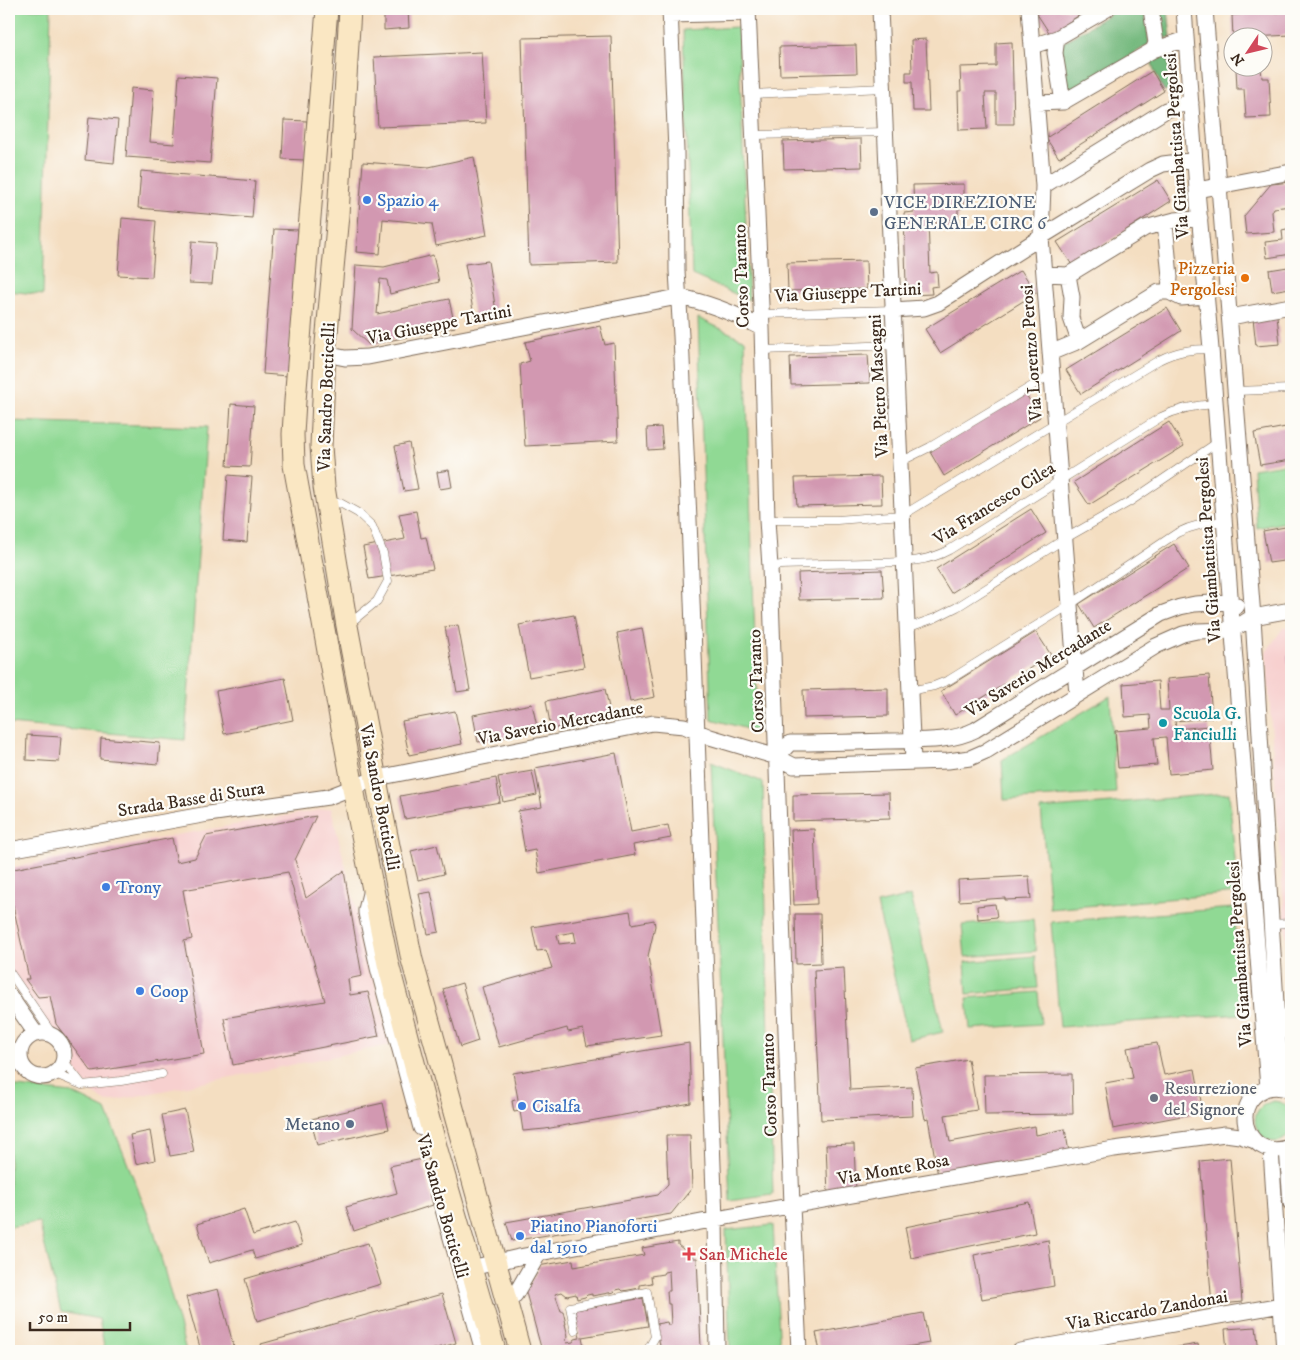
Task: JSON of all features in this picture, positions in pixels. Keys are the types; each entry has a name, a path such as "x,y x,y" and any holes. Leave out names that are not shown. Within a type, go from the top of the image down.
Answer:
{"main road":[{"name":"Via Sandro Botticelli","path":"327,9 295,401 293,450 296,481 388,964 466,1269 495,1351"},
{"name":"Via Sandro Botticelli","path":"350,9 338,215 325,354 321,446 322,474 347,626 412,960 501,1261 520,1351"}],"street":[{"name":"Via Pietro Mascagni","path":"880,9 913,761"},
{"name":"Via Lorenzo Perosi","path":"1029,9 1044,42 1036,103 1042,186 1041,237 1057,275 1050,353 1077,694"},
{"path":"1063,102 1055,53 1044,42 1107,9"},
{"path":"1152,9 1156,43 1160,48"},
{"name":"Via Giambattista Pergolesi","path":"1184,9 1197,190 1212,349 1232,630 1280,1089"},
{"name":"Via Giambattista Pergolesi","path":"1205,9 1253,617 1280,1089"},
{"path":"718,1351 697,731 677,271 676,151 667,11 748,11"},
{"name":"Corso Taranto","path":"748,11 762,321 767,520 799,1351"},
{"path":"1036,103 1063,102 1160,48 1186,39"},
{"path":"1042,186 1166,110 1191,103"},
{"name":"Via Giuseppe Tartini","path":"894,310 924,308 938,304 1041,237 1156,167 1169,163 1195,160"},
{"path":"1197,190 1291,172"},
{"path":"1079,341 1071,318 1072,297 1057,275 1145,228 1200,218"},
{"path":"1170,222 1170,277 1175,295"},
{"path":"1050,353 1079,341 1159,292 1175,295 1207,296"},
{"name":"Via Giuseppe Tartini","path":"325,354 345,358 368,357 678,297 694,300 745,319 762,321"},
{"path":"1230,317 1291,306"},
{"path":"1230,602 1253,617"},
{"name":"Via Saverio Mercadante","path":"777,757 790,743 912,740 951,738 967,734 1167,611 1192,604 1230,602"},
{"name":"Via Saverio Mercadante","path":"376,778 653,723 684,726 710,737 777,757 794,766 953,761 970,758 982,754 1077,694 1172,638 1192,632 1232,630 1253,617 1291,610"},
{"name":"Strada Basse di Stura","path":"9,850 208,814 328,797 376,778"},
{"path":"9,995 36,1034"},
{"path":"42,1033 49,1034 55,1038 60,1042 63,1060 53,1073 47,1076 40,1076 16,1066 21,1062 14,1053 26,1040 42,1033"},
{"path":"1255,1142 1246,1126 1246,1111 1250,1101 1255,1095 1280,1089"},
{"name":"Via Monte Rosa","path":"466,1269 539,1253 715,1220 1114,1149 1225,1134 1240,1136 1271,1150"},
{"path":"1284,1351 1271,1150 1289,1147 1291,1203"},
{"path":"515,1295 539,1253"},
{"name":"Via Sandro Botticelli","path":"501,1261 515,1295 530,1351"},
{"name":"Via Sandro Botticelli","path":"466,1269 483,1351"},
{"name":"Via Riccardo Zandonai","path":"1020,1351 1281,1305"}],"lane":[{"path":"752,94 884,88"},
{"path":"754,135 886,132"},
{"name":"Via Giuseppe Tartini","path":"762,321 894,310"},
{"path":"763,350 895,345"},
{"name":"Via Francesco Cilea","path":"767,520 837,520 902,515 1166,356 1187,350 1212,349"},
{"path":"900,462 930,447 1052,374"},
{"path":"1235,391 1291,389"},
{"name":"Via Francesco Cilea","path":"770,566 904,562 929,558 946,552 1166,415 1188,407 1216,404"},
{"path":"908,628 953,610 1066,538 1123,506 1218,442"},
{"path":"326,500 342,504 358,513 372,526 383,553 388,581 377,601 347,626"},
{"path":"910,691 947,682 1071,604 1178,533 1202,524 1224,521"},
{"path":"1271,924 1291,923"},
{"path":"9,971 55,1038"},
{"path":"63,1060 82,1085"},
{"path":"53,1073 82,1085 162,1074"},
{"path":"575,1330 570,1307 648,1292 655,1337 647,1351"}],"shaded area":[{"path":"1291,627 1291,1006 1266,652 1283,628"},
{"path":"331,808 390,1045 107,1102 91,1092 9,978 9,868 177,835"}],"green space":[{"path":"9,9 51,9 43,295 9,291"},
{"path":"1118,9 1145,9 1149,44 1067,97 1059,45"},
{"path":"1156,9 1168,9 1171,37 1158,40"},
{"path":"738,27 749,300 692,275 683,30"},
{"path":"1165,52 1169,64 1171,89 1164,91 1150,57"},
{"path":"698,318 745,340 758,732 711,719"},
{"path":"9,421 207,427 185,740 9,724"},
{"path":"1291,463 1291,521 1257,528 1253,469"},
{"path":"1110,696 1116,793 1004,800 1002,760"},
{"path":"711,762 763,782 773,1195 730,1201"},
{"path":"1229,793 1238,893 1050,909 1041,809"},
{"path":"911,896 943,1032 909,1040 877,904"},
{"path":"1234,908 1242,1014 1060,1027 1051,922"},
{"path":"1033,919 1036,951 965,957 962,925"},
{"path":"1035,956 1038,988 967,994 965,962"},
{"path":"1038,992 1041,1024 970,1029 967,998"},
{"path":"9,1086 72,1093 106,1110 152,1224 186,1351 105,1351 99,1319 61,1312 39,1222 9,1227"},
{"path":"1274,1101 1287,1106 1291,1110 1291,1133 1281,1140 1272,1142 1264,1138 1258,1131 1255,1123 1256,1114 1262,1106"},
{"path":"773,1225 780,1351 730,1351 726,1230"}],"building":[{"path":"384,9 408,9 409,28 384,30"},
{"path":"1044,9 1089,9 1050,34 1037,14"},
{"path":"1291,12 1291,35 1272,36 1272,28 1233,28 1232,15"},
{"path":"611,36 618,262 529,265 522,38"},
{"path":"926,39 929,111 913,111 912,82 906,82 906,72 912,72 911,40"},
{"path":"1012,42 1014,124 996,124 996,93 985,93 987,129 959,130 958,91 961,91 960,67 996,66 996,43"},
{"path":"856,45 857,73 780,75 779,47"},
{"path":"482,52 486,123 378,127 374,57"},
{"path":"1152,71 1164,91 1059,158 1046,138"},
{"path":"179,75 217,78 210,163 126,157 131,88 154,90 150,142 174,144"},
{"path":"1236,78 1269,78 1271,117 1246,118 1244,89 1237,89"},
{"path":"89,117 118,120 114,163 85,160"},
{"path":"284,120 307,121 305,160 282,159"},
{"path":"861,139 862,167 784,169 783,141"},
{"path":"474,157 487,235 436,246 432,224 383,219 380,254 356,252 363,162 429,167"},
{"path":"141,171 255,181 252,218 138,208"},
{"path":"1158,180 1171,201 1072,265 1057,242"},
{"path":"1291,182 1291,206 1274,208 1272,212 1274,232 1246,234 1244,216 1271,184"},
{"path":"964,184 964,208 958,208 958,220 950,220 951,228 936,228 936,221 928,221 930,273 937,272 938,286 931,287 932,294 910,295 909,284 906,285 904,213 914,212 913,185"},
{"path":"122,218 156,221 152,277 118,275"},
{"path":"1291,228 1291,254 1267,258 1265,242 1283,240 1282,230"},
{"path":"274,229 298,230 288,376 263,374"},
{"path":"192,241 216,243 212,284 189,283"},
{"path":"433,255 439,282 390,294 387,280 380,279 377,314 449,299 455,327 369,345 352,329 356,265 384,267"},
{"path":"488,261 497,318 475,322 465,264"},
{"path":"866,261 867,289 788,291 787,263"},
{"path":"1288,267 1290,288 1272,291 1269,270"},
{"path":"1021,270 1036,293 940,353 925,329"},
{"path":"1167,308 1181,331 1081,394 1066,370"},
{"path":"1277,316 1280,344 1256,346 1253,318"},
{"path":"1291,316 1291,338 1290,338 1287,317"},
{"path":"600,326 605,345 614,343 618,441 525,446 520,364 530,361 525,342"},
{"path":"868,355 870,383 791,385 790,357"},
{"path":"1025,393 1040,417 944,476 930,452"},
{"path":"231,404 254,406 250,467 227,466"},
{"path":"1169,422 1184,446 1089,505 1074,482"},
{"path":"1291,426 1291,460 1260,465 1254,433"},
{"path":"661,427 663,449 648,450 647,428"},
{"path":"409,443 418,489 404,491 395,446"},
{"path":"449,470 452,487 440,489 437,472"},
{"path":"228,475 252,477 247,542 223,540"},
{"path":"881,476 882,504 797,506 795,478"},
{"path":"1031,509 1046,533 951,593 936,569"},
{"path":"416,511 421,538 426,537 433,569 369,579 363,547 405,539 399,514"},
{"path":"1291,526 1291,560 1269,563 1263,531"},
{"path":"1174,544 1189,568 1094,628 1079,604"},
{"path":"882,570 884,598 799,600 798,573"},
{"path":"574,615 584,667 529,677 519,625"},
{"path":"458,625 470,690 457,692 445,627"},
{"path":"642,628 655,697 630,702 617,633"},
{"path":"1036,632 1051,655 955,715 941,691"},
{"path":"1291,655 1291,676 1290,676 1287,656"},
{"name":"Scuola G. Fanciulli","path":"1209,675 1212,718 1175,721 1176,729 1209,726 1213,770 1169,774 1166,737 1154,738 1157,765 1118,768 1115,731 1151,728 1150,715 1125,717 1123,684 1158,681 1160,710 1169,710 1167,679"},
{"path":"285,678 293,720 224,734 216,691"},
{"path":"888,688 888,716 804,718 803,690"},
{"path":"605,689 611,717 551,729 546,701"},
{"path":"532,704 538,731 478,742 473,715"},
{"path":"455,711 462,744 409,755 402,721"},
{"path":"27,735 61,737 59,762 26,760"},
{"path":"101,738 160,743 158,764 100,759"},
{"path":"616,753 631,832 668,825 671,838 633,845 635,855 539,873 535,850 525,852 518,811 542,807 535,768"},
{"path":"532,771 537,795 503,802 498,777"},
{"path":"496,778 500,802 405,819 400,796"},
{"path":"889,793 890,818 793,821 793,795"},
{"path":"316,816 295,860 306,898 344,871 362,976 348,979 350,995 368,992 379,1036 233,1065 224,1018 325,1001 288,872 183,890 192,939 184,941 204,1054 92,1072 56,1024 50,996 38,997 25,979 29,979 13,905 9,906 9,870 172,838 177,862 195,858 206,836"},
{"path":"814,829 817,904 794,905 791,830"},
{"path":"437,845 444,874 418,880 411,851"},
{"path":"1029,876 1031,899 1005,900 1005,898 959,901 958,880"},
{"path":"431,892 439,932 428,934 419,894"},
{"path":"995,904 997,917 978,919 977,906"},
{"path":"630,911 632,924 654,920 655,926 648,956 661,1035 587,1046 583,1029 568,1032 567,1028 499,1047 482,987 552,968 546,950 537,951 532,927","holes":["574,932 576,942 559,944 557,935"]},
{"path":"795,914 820,914 821,963 796,964"},
{"path":"844,968 850,1090 912,1087 913,1116 821,1120 814,970"},
{"path":"462,983 478,1041 460,1047 443,989"},
{"path":"689,1043 691,1103 545,1129 523,1131 520,1111 514,1112 512,1101 518,1099 513,1073"},
{"name":"Resurrezione del Signore","path":"1157,1043 1164,1075 1195,1069 1203,1112 1113,1129 1105,1083 1133,1078 1127,1048"},
{"path":"968,1059 977,1110 945,1115 950,1142 1035,1126 1036,1135 1065,1129 1069,1152 938,1176 928,1118 925,1119 915,1068"},
{"path":"1072,1074 1073,1114 985,1115 984,1075"},
{"name":"Metano","path":"383,1103 389,1129 317,1145 311,1119"},
{"path":"185,1110 194,1152 170,1156 162,1115"},
{"path":"150,1131 155,1160 136,1164 130,1135"},
{"path":"666,1135 690,1135 692,1188 671,1214 512,1241 506,1222 658,1195 668,1184"},
{"path":"854,1144 856,1193 828,1194 826,1145"},
{"path":"1230,1158 1242,1302 1212,1305 1200,1161"},
{"path":"422,1159 433,1205 354,1231 346,1207 397,1193 390,1166"},
{"path":"1029,1202 1035,1233 911,1258 905,1227"},
{"path":"244,1209 253,1235 295,1222 302,1245 255,1259 252,1250 209,1263 197,1224"},
{"path":"1048,1240 1054,1286 982,1299 974,1255"},
{"path":"678,1242 678,1245 694,1258 697,1258 701,1347 678,1351 661,1351 656,1324 667,1322 668,1325 671,1325 667,1291 670,1291 669,1271 651,1276 652,1283 640,1285 640,1288 623,1291 621,1289 592,1296 592,1294 577,1299 576,1294 567,1296 562,1292 555,1294 561,1311 563,1311 568,1336 567,1343 580,1338 575,1310 643,1298 648,1326 582,1337 585,1351 542,1351 525,1289 528,1288 539,1269 538,1266 573,1260 574,1267 644,1255 642,1248"},
{"path":"368,1243 381,1284 257,1321 245,1279"},
{"path":"218,1289 235,1351 201,1351 186,1297"},
{"path":"442,1294 456,1343 427,1351 263,1351 261,1344"},
{"path":"923,1313 929,1343 884,1351 820,1351 816,1333"},
{"path":"1256,1327 1259,1351 1227,1351 1225,1329"},
{"path":"1198,1344 1199,1351 1160,1351 1160,1350"}],"place":[{"name":"Spazio 4","path":"367,200"},
{"name":"VICE DIREZIONE GENERALE CIRC 6","path":"874,212"},
{"name":"Pizzeria Pergolesi","path":"1245,278"},
{"name":"Scuola G. Fanciulli","path":"1163,723"},
{"name":"Trony","path":"106,887"},
{"name":"Coop","path":"140,991"},
{"name":"Resurrezione del Signore","path":"1154,1098"},
{"name":"Cisalfa","path":"522,1106"},
{"name":"Metano","path":"350,1124"},
{"name":"Piatino Pianoforti dal 1910","path":"520,1236"},
{"name":"San Michele","path":"689,1254"}]}
